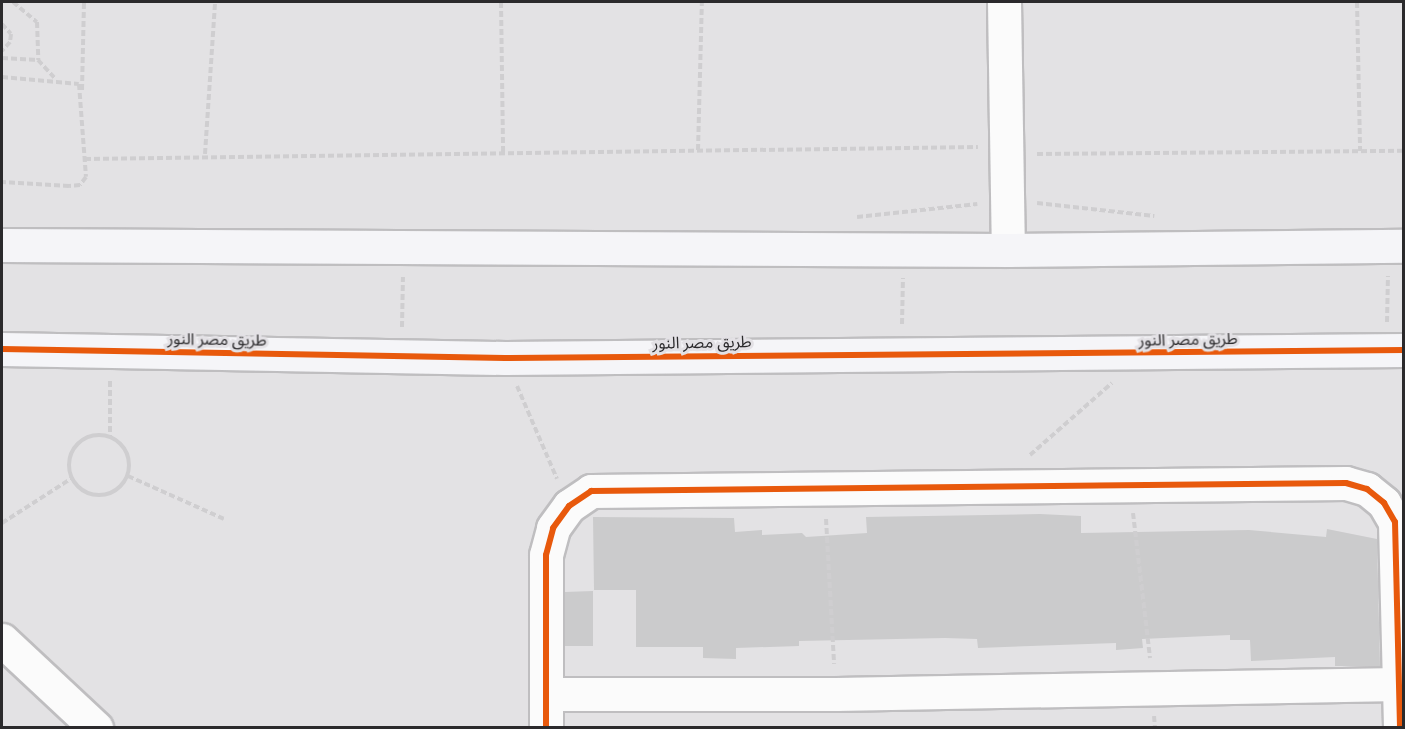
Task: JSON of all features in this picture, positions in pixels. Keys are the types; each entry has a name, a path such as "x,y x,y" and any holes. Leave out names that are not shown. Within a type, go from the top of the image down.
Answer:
{"street":[{"path":"1004,2 1008,250"},
{"path":"2,245 903,250 1396,246"},
{"name":"طريق مصر النور","path":"2,349 505,358 1395,350"},
{"path":"546,728 546,555 553,528 569,506 591,491 1346,483 1367,489 1384,503 1395,522 1400,728"},
{"path":"2,640 96,728"},
{"path":"546,694 836,694 1399,684"}],"path":[{"path":"13,2 37,22 38,60"},
{"path":"2,182 80,185 86,177 82,90 84,2"},
{"path":"205,154 215,2"},
{"path":"501,2 503,152"},
{"path":"698,150 702,2"},
{"path":"1357,2 1360,151"},
{"path":"2,24 11,34 10,42 2,51"},
{"path":"2,58 38,60 57,79"},
{"path":"2,78 72,80 82,90"},
{"path":"85,159 205,154 970,146 984,154"},
{"path":"1032,160 1041,153 1404,151"},
{"path":"1033,195 1042,207 1162,216"},
{"path":"846,219 894,209 967,207 982,197"},
{"path":"1395,350 1396,246"},
{"path":"401,357 403,248"},
{"path":"901,355 903,250"},
{"path":"110,351 110,437"},
{"path":"993,487 1146,354"},
{"path":"505,358 569,506"},
{"path":"98,435 110,437 127,453 128,476 112,493 89,494 72,478 69,466 77,445 98,435"},
{"path":"128,476 224,519"},
{"path":"2,523 72,478"},
{"path":"1130,485 1154,690 1155,728"},
{"path":"825,488 836,694"}],"building":[{"path":"1040,514 1081,516 1081,533 1249,530 1326,537 1327,529 1377,539 1380,666 1335,666 1335,657 1251,661 1250,640 1230,640 1230,635 1142,639 1143,648 1116,650 1116,643 978,648 977,639 945,638 799,641 799,646 736,648 736,659 703,658 703,647 636,647 636,590 594,590 593,517 734,518 735,532 762,530 762,535 802,533 806,537 867,533 866,517"},
{"path":"593,591 593,646 565,646 565,592"}],"cycle path":[{"path":"2,349 505,358 1404,350"},
{"path":"546,728 546,555 553,528 569,506 591,491 1346,483 1367,489 1384,503 1395,522 1400,728"}]}
